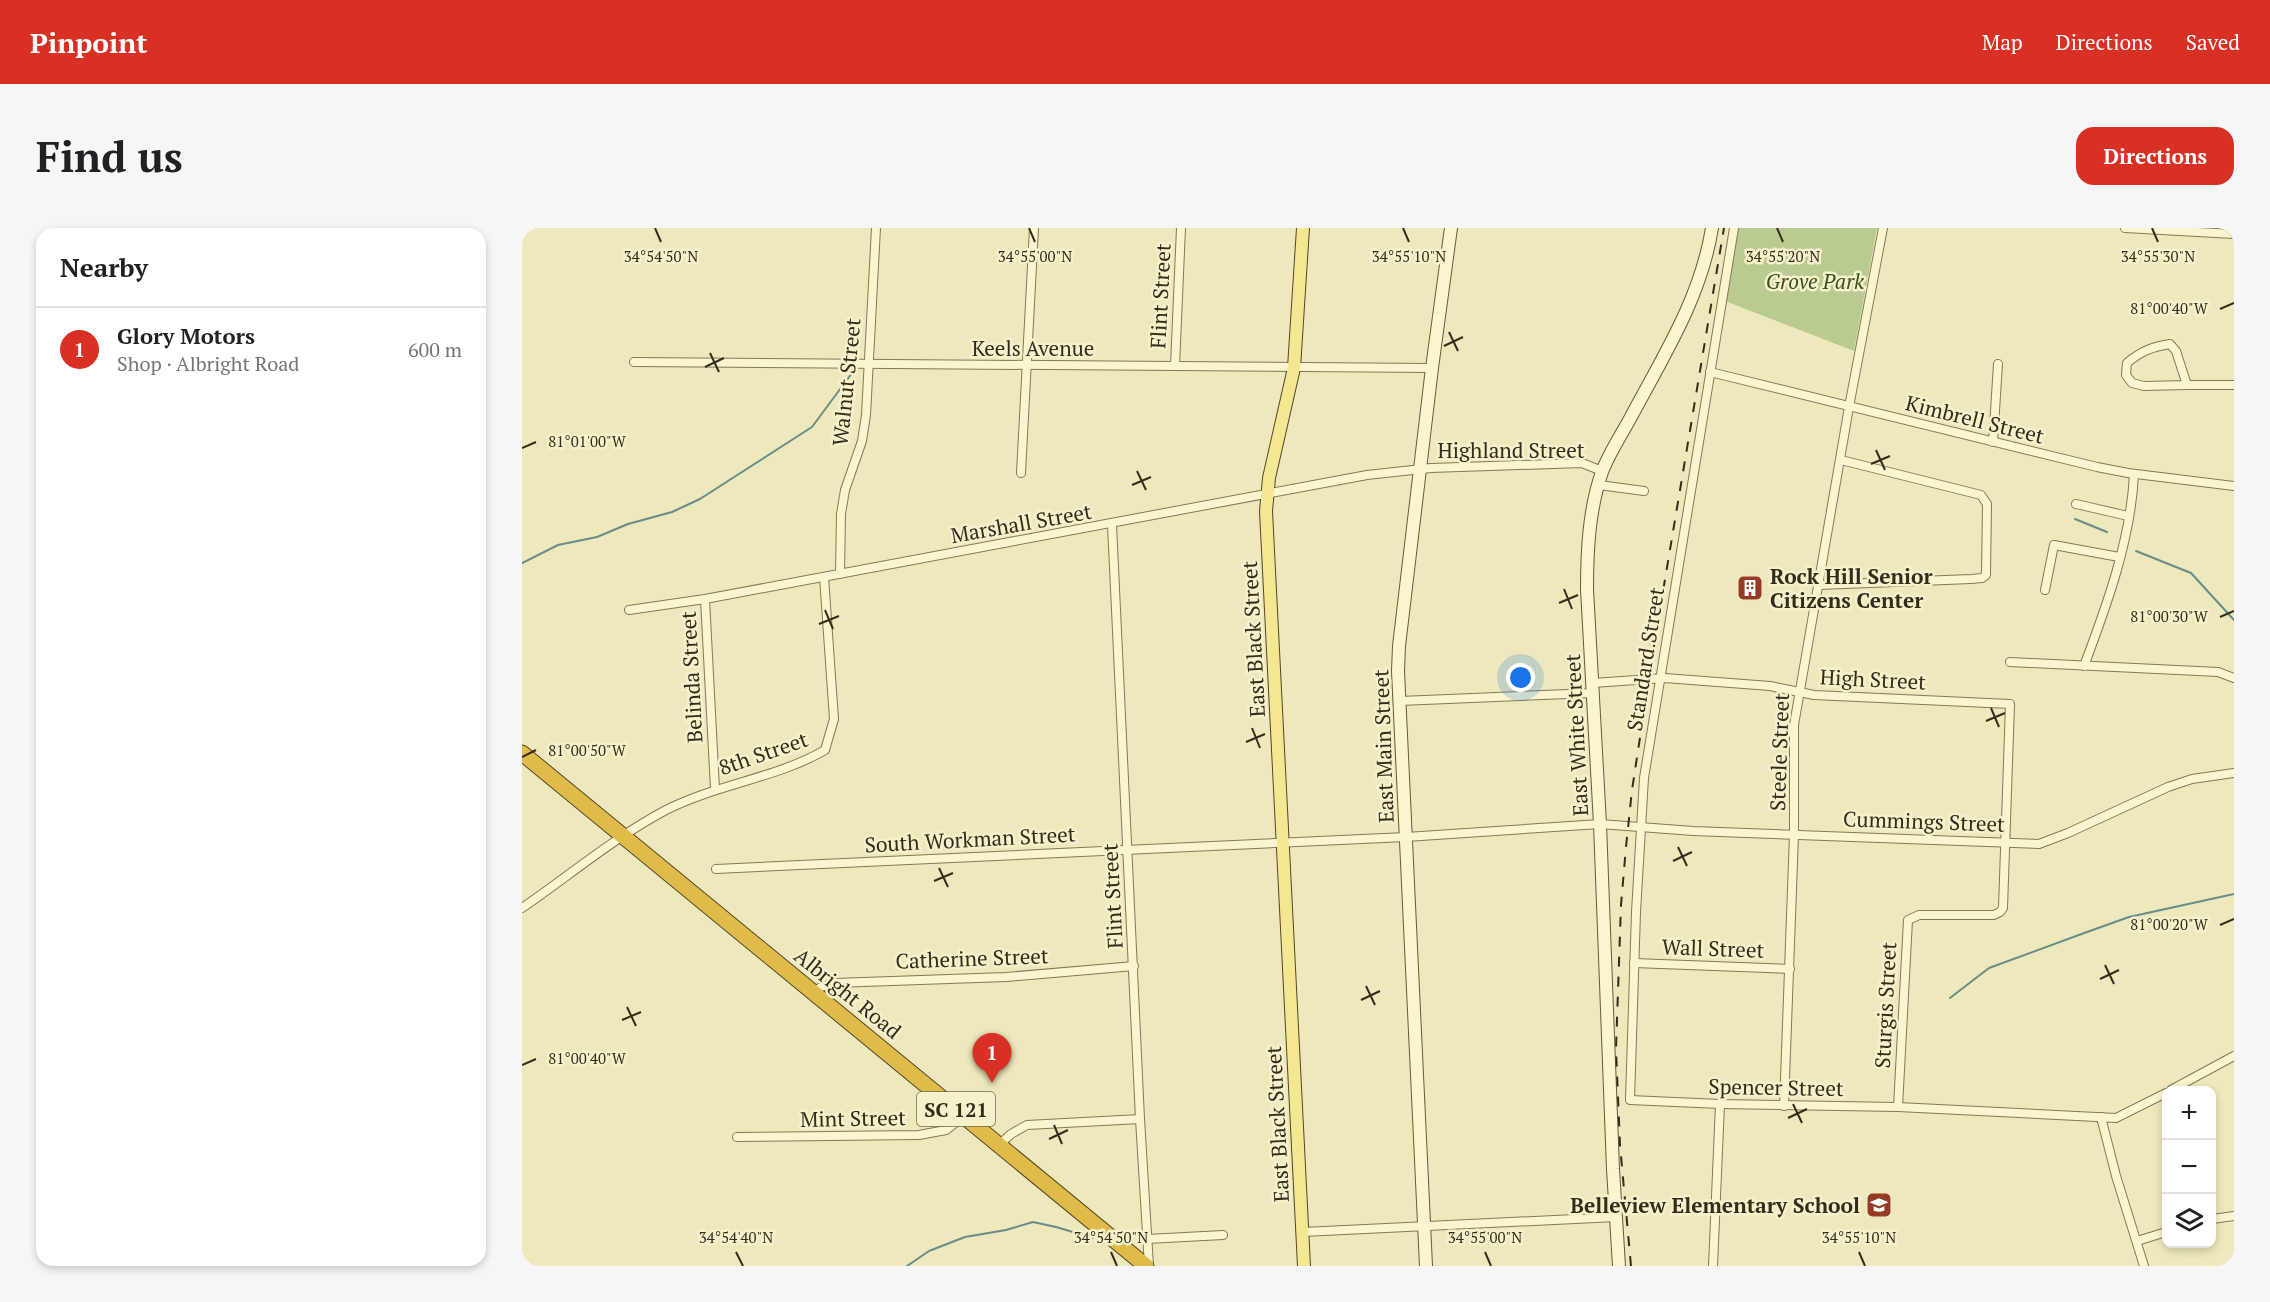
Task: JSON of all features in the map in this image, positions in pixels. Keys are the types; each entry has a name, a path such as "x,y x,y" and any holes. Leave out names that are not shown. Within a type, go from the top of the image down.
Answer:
{"highway":[{"name":"Albright Road","path":"522,753 1148,1266"}],"main road":[{"name":"East Black Street","path":"1303,228 1294,368 1266,495 1304,1266"}],"street":[{"name":"Walnut Street","path":"840,574 841,514 845,490 862,441 869,366 876,228"},
{"path":"1021,473 1034,228"},
{"name":"Flint Street","path":"1175,366 1181,228"},
{"name":"East Main Street","path":"1426,1266 1399,646 1451,228"},
{"name":"East White Street","path":"1620,1266 1587,560 1602,471 1699,285 1712,228"},
{"name":"Standard Street","path":"1630,1100 1634,963 1644,778 1734,228"},
{"name":"Steele Street","path":"1784,1106 1794,835 1794,725 1849,407 1883,228"},
{"path":"2125,228 2233,232"},
{"path":"2187,385 2176,351 2170,344 2140,352 2127,363 2126,375 2132,384 2144,386 2234,385"},
{"name":"Keels Avenue","path":"634,363 1432,368"},
{"path":"1993,442 1998,364"},
{"name":"Kimbrell Street","path":"1710,372 1993,442 2134,474 2234,486"},
{"path":"1819,585 1971,579 1982,578 1986,575 1987,504 1985,498 1981,495 1840,460"},
{"name":"Highland Street","path":"1420,469 1582,463 1602,471"},
{"name":"Marshall Street","path":"629,610 705,599 1367,476 1420,469"},
{"path":"2084,666 2119,557 2134,474"},
{"name":"Highland Street","path":"1599,485 1644,491"},
{"path":"2076,504 2128,516"},
{"name":"Flint Street","path":"1112,525 1148,1266"},
{"path":"2044,590 2054,545 2119,557"},
{"name":"8th Street","path":"522,908 622,836 668,809 715,789 804,762 825,750 834,719 824,577"},
{"name":"Belinda Street","path":"705,599 715,789"},
{"path":"2010,662 2218,672 2234,678"},
{"name":"High Street","path":"1400,702 1593,688 1659,678 1770,686 1814,695 2010,704"},
{"name":"Sturgis Street","path":"1898,1107 1908,920 1912,916 1919,915 1994,915 2000,912 2004,903 2004,841 2010,704"},
{"name":"Cummings Street","path":"1406,837 1600,824 1794,835 2039,844 2176,784 2192,779 2234,773"},
{"name":"South Workman Street","path":"716,869 1406,837"},
{"name":"Wall Street","path":"1634,963 1790,969"},
{"name":"Catherine Street","path":"813,993 821,987 842,982 1006,976 1134,966"},
{"path":"2178,1086 2234,1056"},
{"name":"Spencer Street","path":"1630,1100 1784,1106 1898,1107 2116,1118 2162,1095"},
{"path":"1713,1266 1720,1104"},
{"name":"Mint Street","path":"737,1137 919,1135 946,1130 964,1116"},
{"path":"2101,1118 2144,1266"},
{"path":"999,1144 1027,1125 1140,1119"},
{"path":"2216,1218 2234,1216"},
{"path":"1303,1232 1616,1217"},
{"path":"2137,1241 2162,1233"},
{"path":"1147,1239 1223,1235"}],"green space":[{"name":"Grove Park","path":"1739,228 1877,228 1854,351 1725,301"}],"waterway":[{"path":"522,563 558,545 597,537 628,524 672,512 700,499 812,427 852,373"},
{"path":"2075,519 2107,532"},
{"path":"2136,551 2191,573 2234,620"},
{"path":"1950,998 1989,968 2087,932 2129,917 2234,894"},
{"path":"907,1266 929,1251 965,1237 1006,1230 1033,1222 1093,1238"}],"railway":[{"path":"1631,1266 1620,1145 1616,1049 1621,905 1626,847 1632,790 1656,633 1724,228"}],"place":[{"name":"Rock Hill Senior Citizens Center","path":"1750,588"},
{"name":"Glory Motors","path":"992,1083"},
{"name":"Belleview Elementary School","path":"1879,1205"}]}
